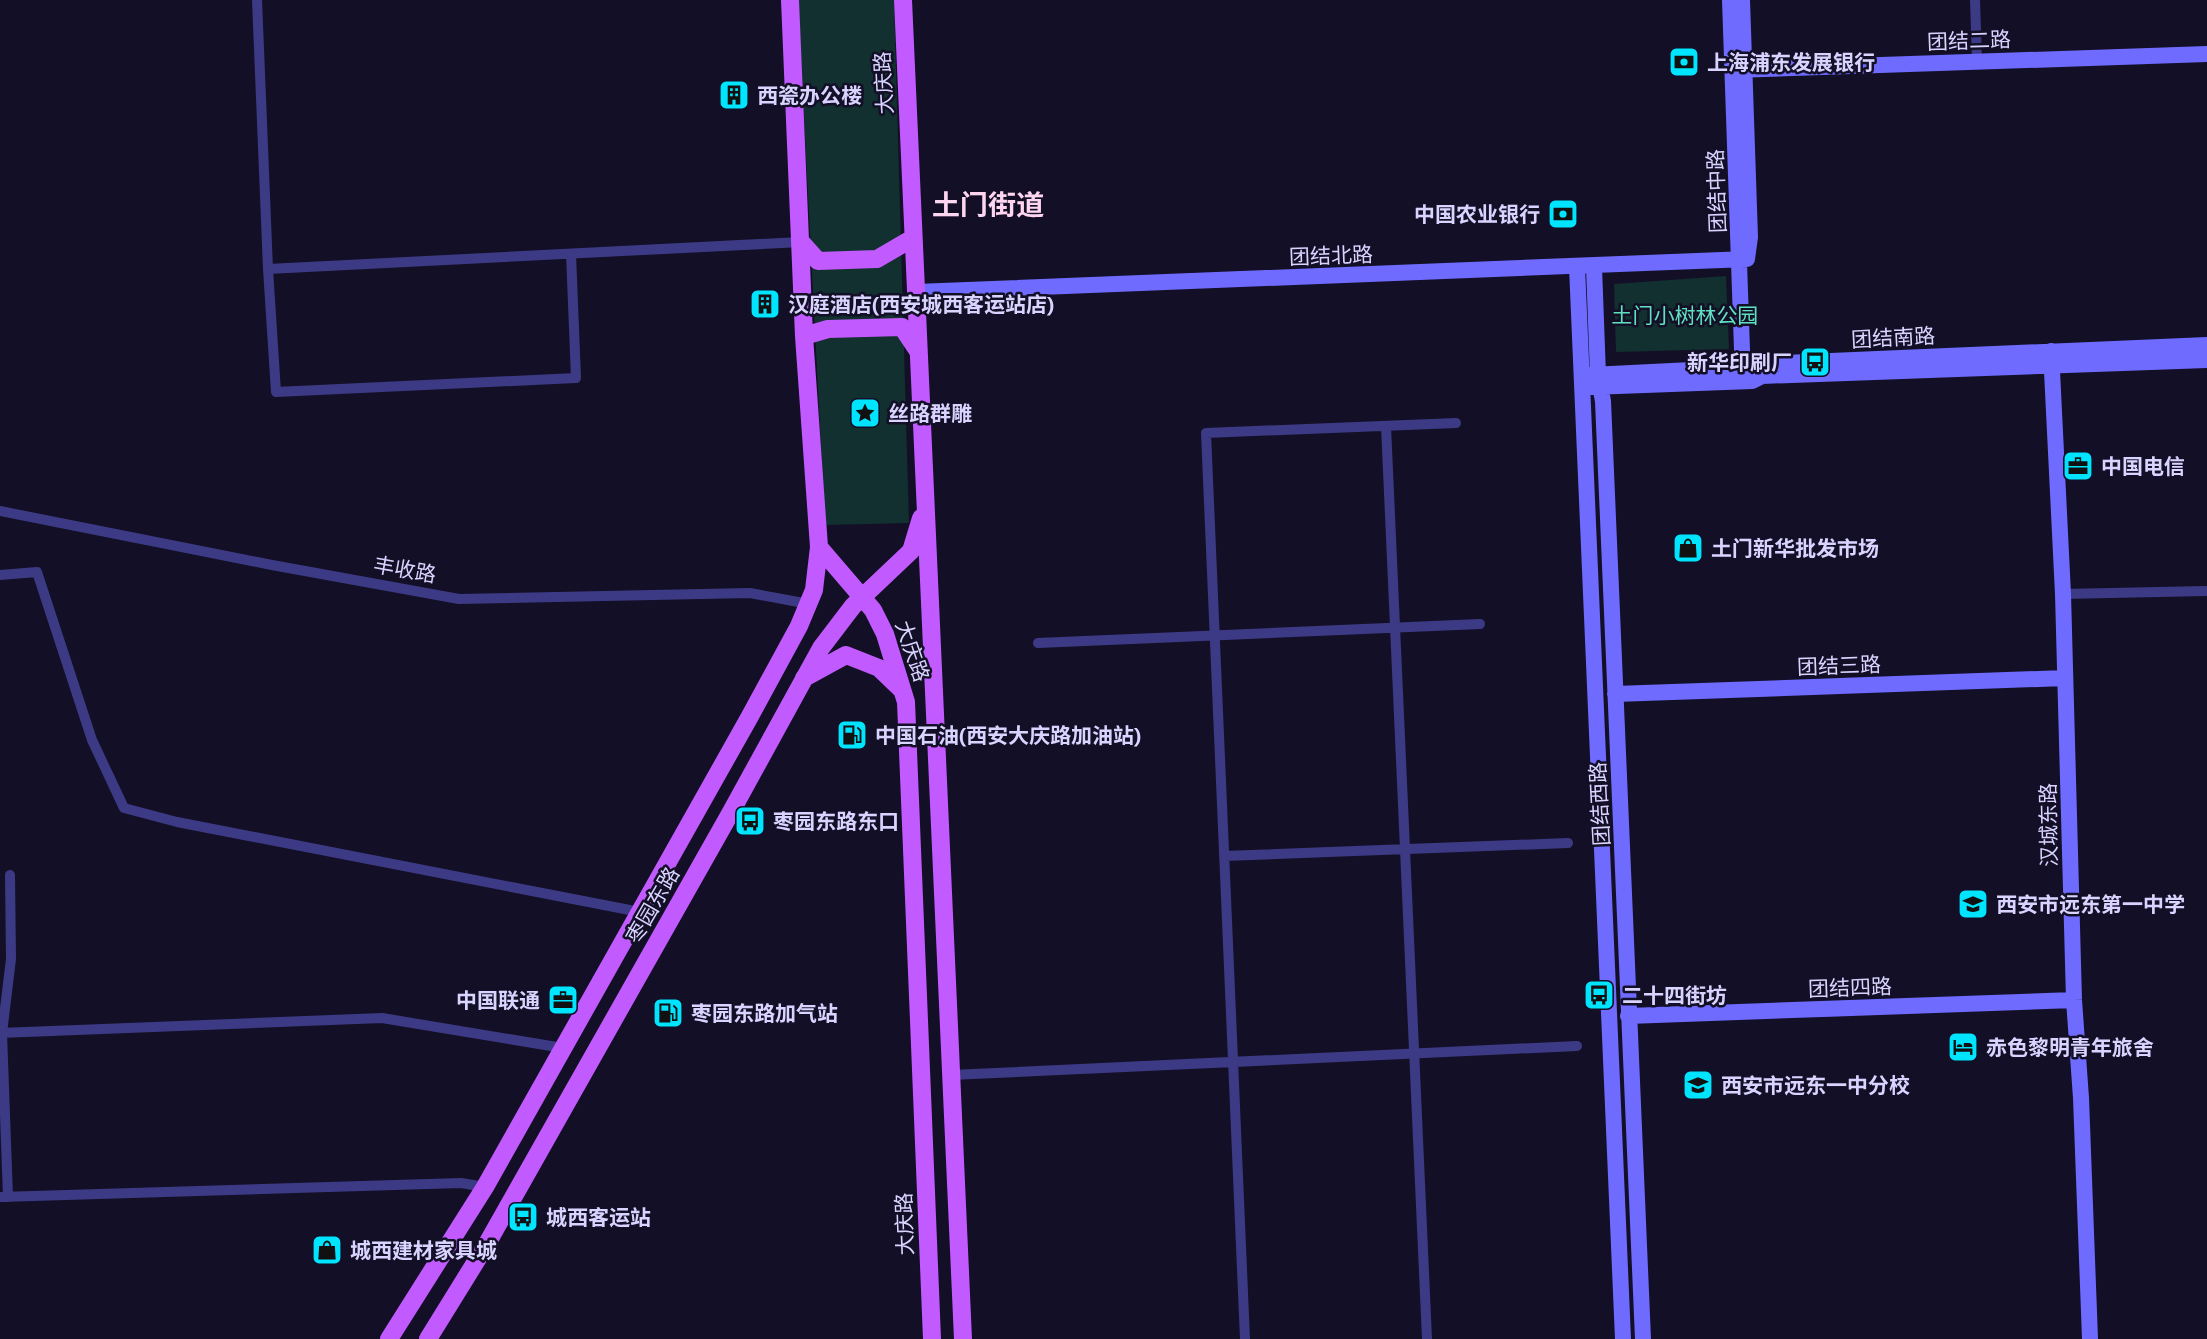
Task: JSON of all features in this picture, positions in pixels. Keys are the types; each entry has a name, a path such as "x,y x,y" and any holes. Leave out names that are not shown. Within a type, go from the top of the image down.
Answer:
{"main road":[{"path":"790,0 804,336 819,547"},
{"name":"大庆路","path":"902,0 963,1339"},
{"path":"801,242 818,261 877,259 913,238"},
{"path":"804,336 828,329 902,327 918,351"},
{"name":"枣园东路","path":"428,1339 488,1242 725,824 821,648 853,606 911,551 925,505"},
{"name":"大庆路","path":"819,547 863,597 885,634 904,691 932,1339"},
{"name":"枣园东路","path":"388,1339 485,1187 749,718 809,604 814,590 819,547"},
{"path":"804,678 846,655 880,668 904,691"},
{"path":"908,751 936,749"}],"street":[{"path":"257,0 276,392 576,378 571,254"},
{"name":"团结中路","path":"1730,0 1739,69"},
{"name":"团结中路","path":"1742,0 1739,69 1747,374"},
{"path":"1975,0 1977,61"},
{"name":"团结二路","path":"1739,69 2207,54"},
{"path":"268,269 801,242"},
{"name":"团结北路","path":"916,292 1743,259"},
{"name":"团结西路","path":"1577,267 1623,1339"},
{"name":"团结西路","path":"1594,267 1643,1339"},
{"name":"团结南路","path":"2052,358 2207,345"},
{"name":"团结南路","path":"1582,381 1747,374 1761,364 2052,358 2207,360"},
{"name":"汉城东路","path":"2052,358 2066,678 2074,1000 2081,1098 2090,1339"},
{"path":"1245,1339 1206,433 1456,423"},
{"path":"1387,426 1427,1339"},
{"name":"丰收路","path":"0,511 272,565 459,598 750,593 809,604"},
{"path":"0,575 37,572 92,740 124,808 190,824 640,912"},
{"path":"2063,594 2207,591"},
{"path":"1038,643 1480,624"},
{"name":"团结三路","path":"1615,694 2066,678"},
{"path":"1224,856 1568,843"},
{"path":"10,875 11,958 1,1033 4,1197 461,1183 485,1187"},
{"name":"团结四路","path":"1628,1016 2074,1000"},
{"path":"1,1033 382,1018 563,1048"},
{"path":"951,1075 1577,1046"}],"green space":[{"path":"798,0 894,0 909,523 825,525"},
{"name":"土门小树林公园","path":"1726,276 1729,349 1616,352 1614,284"}],"place":[{"name":"上海浦东发展银行","path":"1684,62"},
{"name":"西瓷办公楼","path":"734,95"},
{"name":"中国农业银行","path":"1563,214"},
{"name":"汉庭酒店(西安城西客运站店)","path":"765,304"},
{"name":"新华印刷厂","path":"1815,362"},
{"name":"丝路群雕","path":"865,413"},
{"name":"中国电信","path":"2078,466"},
{"name":"土门新华批发市场","path":"1688,548"},
{"name":"中国石油(西安大庆路加油站)","path":"852,735"},
{"name":"枣园东路东口","path":"750,821"},
{"name":"西安市远东第一中学","path":"1973,904"},
{"name":"二十四街坊","path":"1599,995"},
{"name":"中国联通","path":"563,1000"},
{"name":"枣园东路加气站","path":"668,1013"},
{"name":"赤色黎明青年旅舍","path":"1963,1047"},
{"name":"西安市远东一中分校","path":"1698,1085"},
{"name":"城西客运站","path":"523,1217"},
{"name":"城西建材家具城","path":"327,1250"}],"district":[{"name":"土门街道","path":"988,204"}]}
